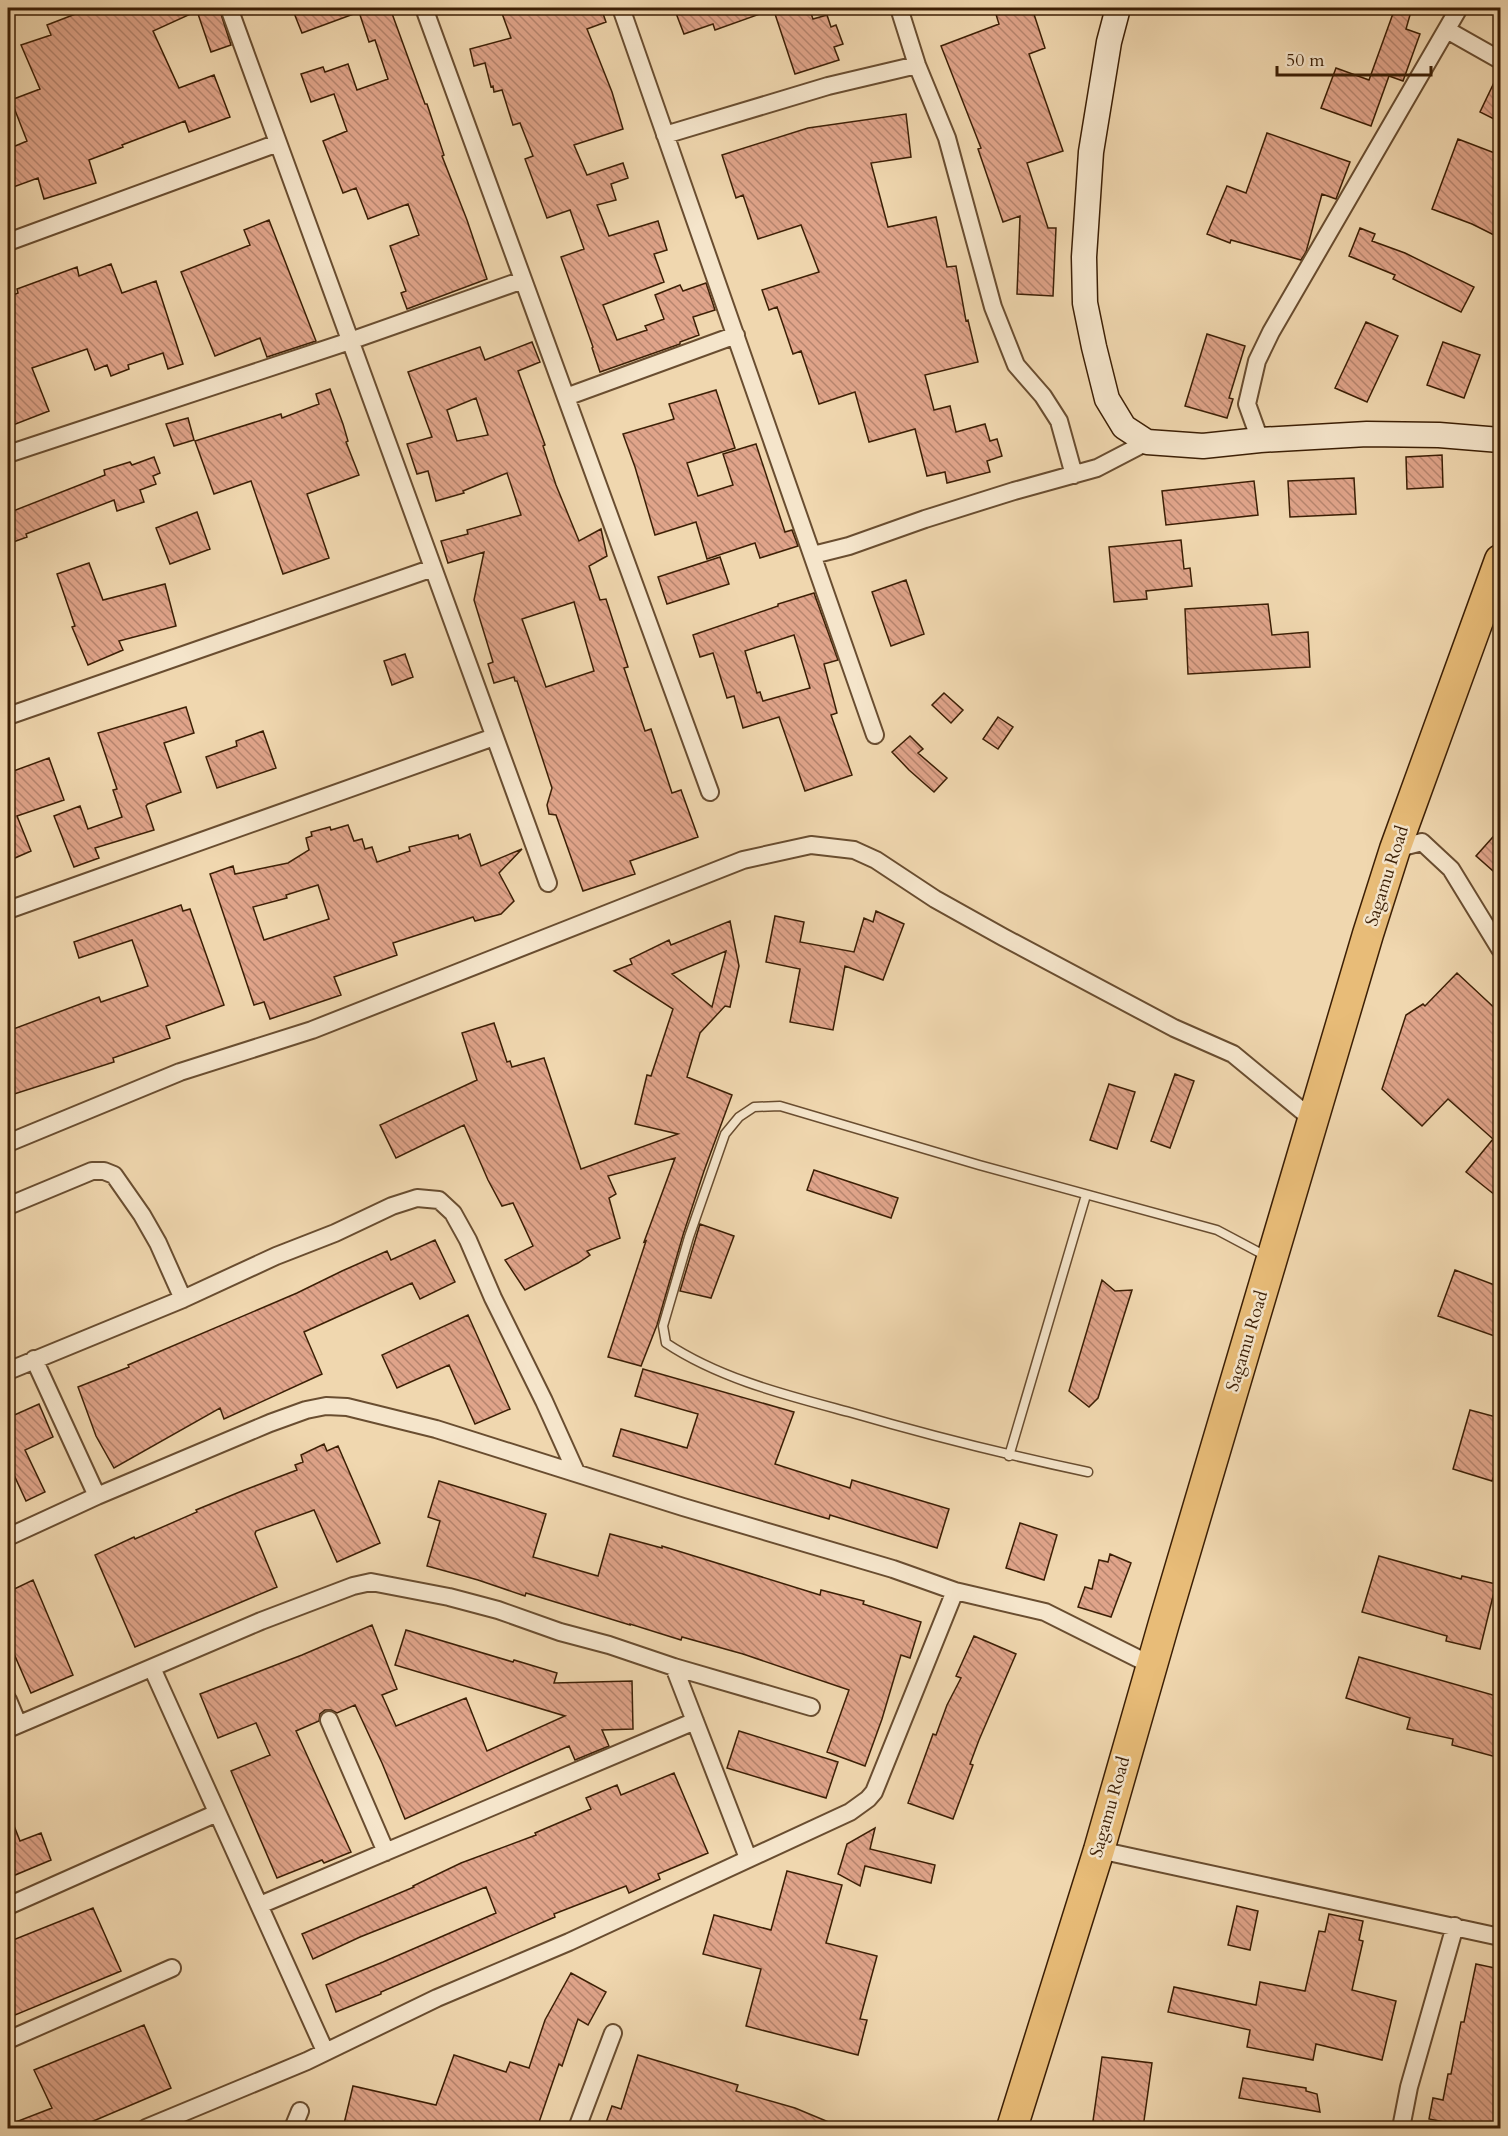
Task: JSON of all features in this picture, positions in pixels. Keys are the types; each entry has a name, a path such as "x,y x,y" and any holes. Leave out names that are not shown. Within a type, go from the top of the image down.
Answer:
{"highway":[{"name":"Sagamu Road","path":"1012,2128 1099,1850 1151,1665 1312,1119 1395,849 1500,560"}],"street":[{"path":"229,8 548,883"},
{"path":"424,8 710,792"},
{"path":"621,8 875,735"},
{"path":"899,8 917,65 947,138 993,307 1016,365 1043,396 1059,421 1074,475"},
{"path":"1118,8 1109,42 1091,152 1084,257 1085,303 1094,347 1107,399 1124,427 1146,442 1203,447 1260,440 1367,434 1439,435 1500,440"},
{"path":"1260,440 1247,404 1257,361 1271,332 1459,8"},
{"path":"1447,30 1500,60"},
{"path":"665,135 828,86 917,65"},
{"path":"8,242 278,143"},
{"path":"8,454 350,341 523,280"},
{"path":"566,397 736,335"},
{"path":"813,555 849,546 1014,491 1097,468 1146,442"},
{"path":"8,716 433,568"},
{"path":"8,910 494,737"},
{"path":"1395,849 1422,842 1451,869 1500,949"},
{"path":"8,1143 180,1072 323,1026 743,860 810,845 854,850 876,860 935,898 1003,937 1174,1028 1233,1054 1312,1119"},
{"path":"8,1206 92,1171 104,1171 114,1175 142,1215 183,1299"},
{"path":"8,1371 183,1299 392,1206 417,1198 439,1200 453,1213 468,1240 493,1298 576,1472"},
{"path":"34,1359 97,1496"},
{"path":"8,1537 97,1496 270,1423 306,1410 326,1406 347,1407 436,1429 683,1507 893,1569 955,1591 1045,1612 1151,1665"},
{"path":"8,1700 13,1726 327,1594 371,1582 498,1610 560,1632 812,1707"},
{"path":"146,2128 307,2061 437,1998 569,1942 850,1812 874,1792 955,1591"},
{"path":"674,1667 748,1858"},
{"path":"152,1668 325,2051"},
{"path":"329,1720 386,1852"},
{"path":"260,1905 695,1720"},
{"path":"8,1906 217,1813"},
{"path":"1099,1850 1500,1937"},
{"path":"1401,2128 1409,2087 1455,1926"},
{"path":"8,2040 172,1968"},
{"path":"577,2128 614,2033"},
{"path":"293,2128 300,2111"}],"lane":[{"path":"1088,1472 1009,1456 787,1395 711,1368 666,1343 663,1326 689,1237 725,1134 739,1117 754,1107 780,1106 1086,1195 1217,1230 1272,1259"},
{"path":"1009,1456 1086,1195"}],"building":[{"path":"91,8 219,8 231,45 211,52 197,11 153,31 179,88 214,75 230,117 189,132 185,121 89,160 96,183 44,199 38,178 8,189 8,149 27,141 11,100 40,89 21,45 51,35 47,25"},
{"path":"292,8 390,8 425,104 427,104 444,155 442,156 487,279 407,309 401,293 406,291 390,246 419,235 408,204 368,219 356,188 343,193 323,141 347,131 334,94 311,102 301,74 323,67 325,72 348,64 357,90 388,79 375,40 369,42 359,12 302,33"},
{"path":"500,8 601,8 606,22 587,29 612,92 623,129 574,145 587,175 623,163 628,178 611,184 616,200 597,205 609,236 658,221 667,250 654,254 664,282 603,305 617,340 647,330 645,326 664,319 655,295 680,285 683,291 706,283 715,310 693,317 699,335 600,372 561,257 584,249 570,210 547,218 525,159 533,156 520,123 513,125 502,90 494,92 493,86 491,87 485,63 474,66 470,49 511,38"},
{"path":"674,8 770,8 771,10 715,30 713,24 684,34"},
{"path":"773,8 809,8 813,19 827,15 831,27 836,25 843,44 834,47 839,60 795,74"},
{"path":"994,8 1032,8 1045,48 1029,54 1063,151 1027,163 1048,228 1056,228 1053,296 1017,294 1020,216 1003,222 978,149 981,148 941,46 999,24"},
{"path":"1395,8 1412,8 1406,29 1420,34 1403,81 1389,76 1371,126 1321,108 1336,68 1369,80"},
{"path":"1500,70 1500,122 1480,112"},
{"path":"906,114 911,157 871,163 888,227 936,217 947,267 956,266 966,321 968,320 978,362 925,375 934,410 950,406 956,432 985,424 990,441 997,439 1002,456 987,461 990,472 947,483 945,472 927,476 915,429 869,442 855,392 819,404 801,351 793,354 777,307 769,310 762,290 819,272 801,225 758,239 743,195 736,198 722,155 808,128"},
{"path":"1267,133 1350,162 1336,199 1322,194 1306,252 1301,260 1231,240 1230,243 1207,234 1227,186 1246,193"},
{"path":"1458,139 1500,155 1500,238 1472,224 1432,209"},
{"path":"269,220 316,341 267,357 260,338 215,356 181,272 250,245 244,230"},
{"path":"1360,228 1375,234 1372,241 1405,253 1474,287 1461,312 1393,279 1395,275 1349,256"},
{"path":"111,264 122,293 156,281 183,364 168,369 163,353 128,365 129,369 111,376 107,365 95,370 87,349 32,368 49,411 8,427 8,297 18,293 17,289 77,267 79,276"},
{"path":"1366,322 1398,336 1367,402 1335,388"},
{"path":"1207,334 1245,346 1229,398 1233,399 1227,418 1185,406"},
{"path":"532,342 540,362 518,371 545,445 543,446 556,485 579,541 601,529 607,556 589,566 600,600 606,599 628,667 624,668 645,731 651,729 672,793 681,790 698,837 630,861 635,874 583,891 556,815 549,814 547,805 552,788 517,681 514,677 494,683 488,664 493,662 474,600 484,552 448,563 441,541 468,534 467,530 521,515 507,473 463,491 464,493 436,501 428,471 417,474 407,444 432,437 408,372 480,347 485,360","holes":["476,398 488,435 457,441 447,410","574,602 594,671 546,687 522,619"]},
{"path":"1443,342 1480,355 1464,398 1427,385"},
{"path":"330,389 359,475 307,494 329,558 283,574 251,481 214,494 195,441 281,414 282,418 319,404 316,394"},
{"path":"716,390 735,448 687,463 698,496 733,485 723,454 756,444 785,532 792,530 798,546 760,558 755,543 707,559 696,522 655,535 623,434 674,419 669,404"},
{"path":"188,418 194,440 174,446 166,424"},
{"path":"1442,455 1443,487 1407,489 1406,457"},
{"path":"154,457 160,473 153,476 156,484 140,490 144,502 117,511 114,500 26,534 27,537 8,544 8,513 105,475 104,470 130,462 132,465"},
{"path":"1354,478 1356,514 1290,517 1288,481"},
{"path":"1254,481 1258,515 1166,525 1162,491"},
{"path":"197,512 210,549 170,564 156,528"},
{"path":"1181,540 1184,569 1190,568 1192,586 1146,591 1147,599 1114,602 1109,547"},
{"path":"720,557 729,584 667,604 658,577"},
{"path":"89,563 103,600 165,584 176,626 119,641 123,650 88,665 72,627 75,626 57,574"},
{"path":"906,580 924,634 891,646 872,592"},
{"path":"814,593 838,660 824,664 837,713 831,715 852,775 805,791 779,717 743,728 734,696 727,698 713,653 700,657 693,635 778,606 778,604","holes":["794,635 810,688 763,701 760,692 757,693 745,651"]},
{"path":"1268,604 1272,635 1308,632 1310,667 1188,674 1185,609"},
{"path":"405,654 413,677 392,685 384,661"},
{"path":"944,693 963,710 951,723 932,705"},
{"path":"186,707 194,733 164,743 181,792 146,806 154,830 95,848 99,858 74,867 54,816 80,806 88,829 122,817 113,790 117,789 98,733"},
{"path":"998,717 1013,727 998,749 983,739"},
{"path":"263,731 276,768 217,788 206,757 237,746 236,741"},
{"path":"910,736 923,749 918,753 947,778 934,792 892,752"},
{"path":"49,758 64,800 17,816 31,851 8,861 8,773"},
{"path":"348,825 354,841 362,839 365,849 372,847 377,862 410,851 409,847 458,835 459,839 470,834 481,866 522,849 499,873 514,901 501,914 475,921 473,917 393,943 397,955 334,977 341,995 270,1019 264,1002 254,1005 210,874 233,866 235,874 288,863 309,850 306,838 312,836 311,832 330,827 331,830","holes":["318,885 329,919 264,940 253,907 287,898 286,895"]},
{"path":"1500,829 1500,877 1476,856"},
{"path":"181,905 183,911 190,909 224,1005 166,1026 170,1038 113,1058 114,1062 8,1096 8,1031 99,997 101,1002 148,986 132,940 79,958 74,942"},
{"path":"876,911 904,924 883,980 845,966 833,1030 790,1022 800,969 766,962 775,916 804,922 800,942 854,952 864,918 873,922"},
{"path":"730,921 739,966 730,1007 725,1006 700,1033 687,1077 732,1095 704,1171 657,1325 641,1366 608,1357 646,1241 644,1242 675,1158 608,1176 616,1194 609,1198 620,1238 587,1251 590,1255 578,1263 525,1290 505,1260 533,1246 513,1203 502,1206 464,1125 396,1158 380,1125 477,1080 462,1033 494,1023 507,1062 510,1061 512,1067 544,1058 581,1169 678,1134 635,1124 647,1075 651,1076 673,1009 614,971 632,964 630,959 669,940 671,945","holes":["726,951 712,1007 672,974"]},
{"path":"1457,973 1500,1013 1500,1199 1466,1172 1493,1139 1448,1099 1422,1126 1382,1089 1406,1015 1423,1004 1425,1006"},
{"path":"1175,1074 1194,1081 1170,1148 1151,1141"},
{"path":"1109,1084 1135,1092 1117,1149 1090,1140"},
{"path":"814,1170 898,1198 891,1218 807,1190"},
{"path":"700,1224 734,1236 711,1298 680,1291"},
{"path":"435,1240 455,1282 420,1299 412,1283 304,1332 322,1374 224,1419 220,1408 114,1468 96,1436 78,1387 129,1367 128,1365 297,1293 387,1251 391,1260"},
{"path":"1455,1270 1500,1287 1500,1338 1438,1316"},
{"path":"1102,1280 1115,1291 1132,1290 1098,1398 1089,1407 1069,1391"},
{"path":"468,1315 510,1409 475,1424 449,1365 397,1388 382,1355"},
{"path":"643,1369 794,1412 775,1464 850,1488 852,1480 949,1509 937,1548 830,1515 829,1519 613,1456 621,1429 687,1448 698,1414 635,1396"},
{"path":"39,1404 53,1437 25,1450 45,1492 26,1501 8,1462 8,1412 10,1417"},
{"path":"1470,1410 1500,1418 1500,1471 1496,1470 1492,1481 1453,1469"},
{"path":"324,1444 327,1451 338,1446 380,1543 337,1562 314,1510 256,1531 255,1534 277,1587 135,1647 95,1555 197,1512 196,1510 297,1470 295,1465 303,1462 301,1455"},
{"path":"439,1481 546,1514 533,1557 598,1576 610,1534 662,1548 662,1546 820,1595 821,1590 864,1601 863,1604 921,1622 910,1658 901,1655 865,1766 827,1752 849,1690 743,1654 682,1637 681,1640 427,1566 440,1521 428,1517"},
{"path":"1020,1523 1057,1535 1044,1580 1006,1568"},
{"path":"1110,1554 1131,1563 1111,1617 1078,1607 1085,1587 1092,1589 1099,1560 1108,1562"},
{"path":"1379,1556 1461,1579 1462,1576 1496,1584 1480,1649 1446,1641 1447,1636 1362,1612"},
{"path":"33,1580 73,1675 31,1693 8,1640 8,1592"},
{"path":"372,1625 397,1689 382,1695 396,1726 466,1698 487,1751 565,1716 395,1665 406,1630 557,1673 554,1683 632,1681 633,1729 602,1730 609,1746 575,1760 569,1746 405,1819 355,1705 337,1713 325,1710 320,1714 319,1721 296,1731 351,1852 324,1863 322,1860 277,1878 231,1771 270,1755 256,1723 218,1738 200,1694"},
{"path":"974,1636 1016,1654 979,1740 970,1764 973,1765 953,1819 908,1803 933,1734 936,1735 947,1705 961,1678 956,1676"},
{"path":"1359,1657 1500,1697 1500,1758 1452,1745 1453,1739 1407,1729 1410,1718 1346,1698"},
{"path":"739,1731 838,1762 826,1798 727,1768"},
{"path":"674,1773 708,1853 658,1874 660,1879 629,1893 626,1886 554,1914 555,1917 336,2012 326,1985 496,1913 486,1887 360,1937 313,1959 302,1934 414,1887 461,1863 536,1835 535,1833 591,1809 586,1798 617,1785 621,1795"},
{"path":"8,1813 20,1841 41,1833 51,1860 8,1878"},
{"path":"875,1828 870,1849 935,1865 931,1883 865,1866 860,1886 838,1874 847,1844"},
{"path":"787,1871 842,1885 826,1943 877,1956 860,2019 867,2020 858,2055 746,2026 761,1969 703,1954 714,1915 771,1930"},
{"path":"1237,1906 1258,1911 1250,1950 1228,1945"},
{"path":"93,1908 121,1971 8,2018 8,1942"},
{"path":"1329,1914 1363,1921 1359,1940 1363,1941 1352,1990 1396,2001 1382,2060 1316,2044 1313,2060 1247,2047 1250,2030 1168,2012 1174,1987 1256,2005 1260,1982 1305,1991 1319,1931 1325,1932"},
{"path":"1476,1964 1500,1969 1500,2128 1475,2128 1429,2119 1433,2098 1443,2100 1448,2074 1451,2074"},
{"path":"571,1973 606,1992 588,2025 578,2019 562,2066 559,2064 537,2128 343,2128 353,2086 436,2105 454,2055 506,2072 510,2062 529,2068 545,2020"},
{"path":"144,2025 171,2088 77,2128 8,2128 8,2125 52,2108 34,2070"},
{"path":"638,2055 738,2085 736,2091 795,2108 843,2128 604,2128 612,2106 621,2109"},
{"path":"1102,2057 1152,2063 1143,2128 1092,2128"},
{"path":"1243,2078 1306,2088 1306,2091 1317,2094 1320,2112 1239,2098"}]}
